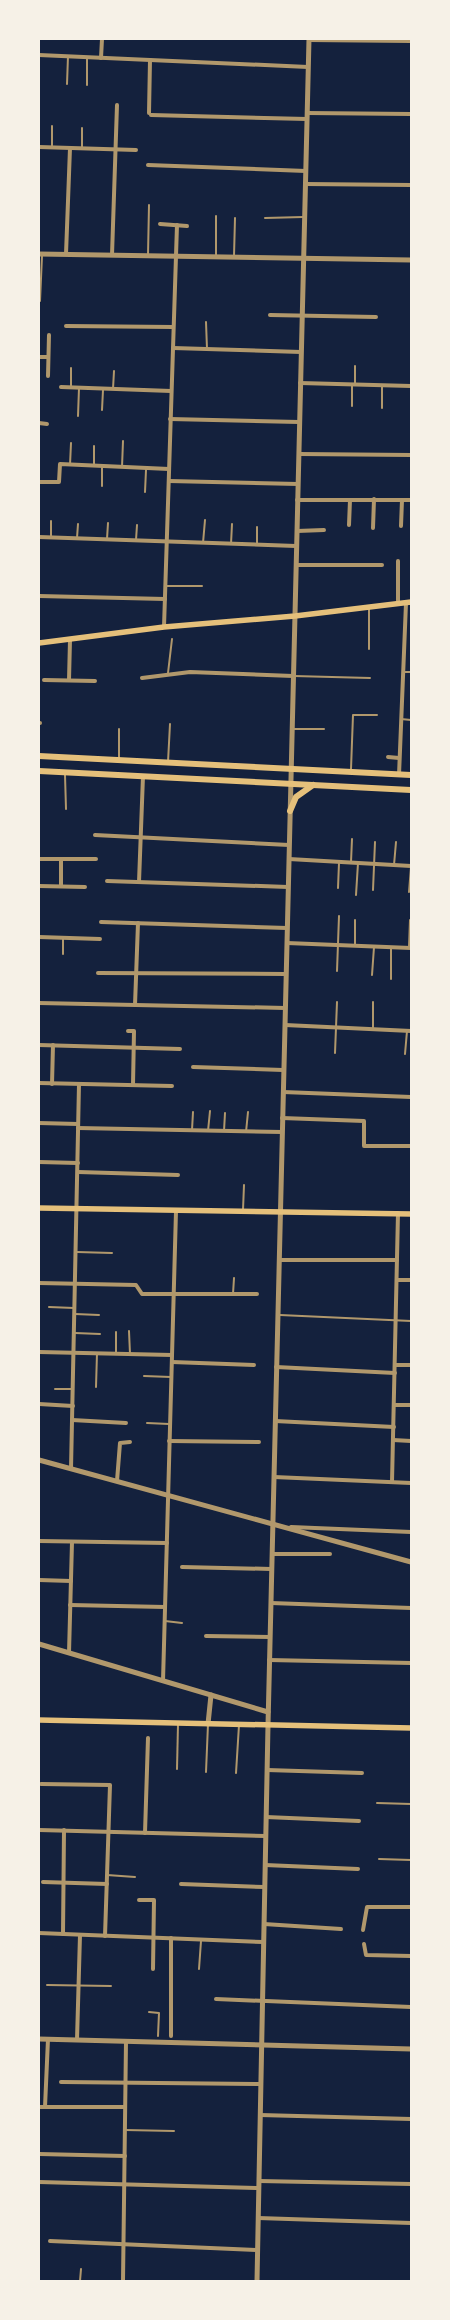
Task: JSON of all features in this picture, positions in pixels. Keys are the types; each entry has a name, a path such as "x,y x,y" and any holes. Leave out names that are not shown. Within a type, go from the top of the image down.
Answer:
{"main road":[{"path":"39,643 164,627 295,616 409,602"},
{"path":"39,756 411,775"},
{"path":"39,771 411,790"},
{"path":"290,811 293,801 300,793 314,785"},
{"path":"39,1208 411,1214"},
{"path":"39,1720 411,1728"}],"street":[{"path":"101,58 102,39"},
{"path":"257,2281 270,1603 309,39 411,41"},
{"path":"39,55 308,67"},
{"path":"150,60 150,114 307,119"},
{"path":"112,255 117,105"},
{"path":"307,113 411,114"},
{"path":"39,147 136,150"},
{"path":"66,254 70,148"},
{"path":"148,165 306,171"},
{"path":"305,184 411,185"},
{"path":"160,224 187,226"},
{"path":"164,627 177,225"},
{"path":"40,254 411,260"},
{"path":"270,315 376,317"},
{"path":"66,326 174,327"},
{"path":"48,376 49,335"},
{"path":"173,348 301,352"},
{"path":"39,357 48,357"},
{"path":"300,382 411,386"},
{"path":"61,386 172,391"},
{"path":"170,419 300,422"},
{"path":"39,423 47,424"},
{"path":"299,454 411,455"},
{"path":"39,482 59,482 60,464 169,469"},
{"path":"168,481 298,484"},
{"path":"298,500 411,500"},
{"path":"350,500 350,525"},
{"path":"373,528 374,500"},
{"path":"401,526 402,500"},
{"path":"297,530 324,530"},
{"path":"39,537 296,546"},
{"path":"398,561 398,603"},
{"path":"296,565 382,565"},
{"path":"39,596 165,599"},
{"path":"399,775 403,672 409,602"},
{"path":"69,680 70,640"},
{"path":"142,678 168,673 190,672 293,676"},
{"path":"44,680 95,681"},
{"path":"388,757 399,758"},
{"path":"139,882 143,776"},
{"path":"95,836 289,845"},
{"path":"39,859 96,859"},
{"path":"61,859 61,886"},
{"path":"289,859 411,866"},
{"path":"107,881 288,887"},
{"path":"39,886 85,887"},
{"path":"101,922 287,928"},
{"path":"136,1005 138,922"},
{"path":"39,937 100,939"},
{"path":"287,943 410,948"},
{"path":"98,973 286,974"},
{"path":"39,1003 285,1008"},
{"path":"285,1025 409,1030"},
{"path":"128,1031 134,1031 133,1086"},
{"path":"39,1045 180,1049"},
{"path":"52,1084 53,1045"},
{"path":"193,1067 284,1070"},
{"path":"39,1083 172,1086"},
{"path":"71,1469 79,1084"},
{"path":"283,1092 411,1097"},
{"path":"282,1118 364,1122 364,1146 411,1146"},
{"path":"39,1123 208,1131 282,1132"},
{"path":"39,1162 78,1163"},
{"path":"78,1172 178,1175"},
{"path":"163,1681 176,1210"},
{"path":"392,1482 398,1214"},
{"path":"279,1260 397,1260"},
{"path":"396,1280 411,1280"},
{"path":"39,1283 136,1284 142,1294 258,1294"},
{"path":"39,1352 172,1355"},
{"path":"172,1362 254,1366"},
{"path":"395,1365 411,1365"},
{"path":"276,1367 395,1373"},
{"path":"39,1404 73,1406"},
{"path":"394,1405 411,1405"},
{"path":"72,1420 126,1423"},
{"path":"275,1422 394,1427"},
{"path":"169,1440 259,1442"},
{"path":"393,1440 411,1441"},
{"path":"117,1481 120,1442 130,1442"},
{"path":"39,1460 411,1562"},
{"path":"274,1477 411,1483"},
{"path":"284,1527 411,1532"},
{"path":"39,1541 167,1543"},
{"path":"69,1653 72,1542"},
{"path":"272,1554 330,1554"},
{"path":"182,1567 271,1569"},
{"path":"39,1580 71,1581"},
{"path":"270,1603 411,1608"},
{"path":"70,1605 165,1608"},
{"path":"206,1636 270,1638"},
{"path":"39,1644 268,1712"},
{"path":"269,1660 411,1663"},
{"path":"208,1724 211,1695"},
{"path":"145,1833 148,1738"},
{"path":"267,1770 362,1773"},
{"path":"40,1784 110,1785 105,1936"},
{"path":"266,1817 359,1821"},
{"path":"39,1830 265,1836"},
{"path":"63,1934 64,1830"},
{"path":"265,1865 358,1869"},
{"path":"42,1882 107,1884"},
{"path":"181,1884 264,1887"},
{"path":"139,1900 154,1900 152,1969"},
{"path":"363,1930 367,1907 411,1908"},
{"path":"264,1924 341,1929"},
{"path":"39,1933 263,1942"},
{"path":"77,2040 80,1935"},
{"path":"171,1938 171,2036"},
{"path":"364,1944 366,1955 411,1956"},
{"path":"216,1999 262,1999 411,2006"},
{"path":"39,2039 411,2049"},
{"path":"46,2107 48,2039"},
{"path":"123,2281 126,2041"},
{"path":"61,2082 260,2084"},
{"path":"39,2107 126,2107"},
{"path":"260,2115 411,2119"},
{"path":"39,2154 125,2156"},
{"path":"259,2180 411,2184"},
{"path":"39,2182 258,2188"},
{"path":"258,2218 411,2223"},
{"path":"50,2241 257,2250"}],"lane":[{"path":"67,84 68,56"},
{"path":"87,57 87,85"},
{"path":"52,126 52,147"},
{"path":"82,128 82,148"},
{"path":"148,256 149,205"},
{"path":"216,216 216,257"},
{"path":"265,218 304,217"},
{"path":"234,257 235,218"},
{"path":"40,254 40,301"},
{"path":"206,322 207,349"},
{"path":"352,406 355,366"},
{"path":"71,368 71,387"},
{"path":"113,389 114,371"},
{"path":"382,385 382,408"},
{"path":"78,416 79,387"},
{"path":"102,410 103,388"},
{"path":"122,467 123,441"},
{"path":"70,465 71,443"},
{"path":"94,446 94,466"},
{"path":"102,466 102,486"},
{"path":"145,492 146,468"},
{"path":"204,543 205,520"},
{"path":"50,537 51,521"},
{"path":"107,539 108,523"},
{"path":"77,538 78,524"},
{"path":"231,544 232,524"},
{"path":"136,540 137,525"},
{"path":"257,527 258,545"},
{"path":"165,586 202,586"},
{"path":"369,607 369,649"},
{"path":"168,673 172,639"},
{"path":"403,672 411,672"},
{"path":"293,676 370,678"},
{"path":"351,772 353,715 377,715"},
{"path":"401,720 411,720"},
{"path":"168,764 170,724"},
{"path":"119,729 119,760"},
{"path":"292,729 324,729"},
{"path":"64,772 66,809"},
{"path":"351,863 352,839"},
{"path":"373,890 375,842"},
{"path":"394,865 396,842"},
{"path":"338,888 339,862"},
{"path":"356,895 358,863"},
{"path":"409,892 411,866"},
{"path":"337,971 339,916"},
{"path":"355,920 355,946"},
{"path":"410,920 410,948"},
{"path":"63,938 63,954"},
{"path":"372,975 374,947"},
{"path":"391,948 391,979"},
{"path":"335,1053 337,1002"},
{"path":"372,1029 373,1002"},
{"path":"405,1054 409,1030"},
{"path":"208,1131 210,1111"},
{"path":"192,1130 193,1112"},
{"path":"246,1132 248,1112"},
{"path":"224,1131 225,1113"},
{"path":"242,1212 244,1185"},
{"path":"76,1252 112,1253"},
{"path":"233,1294 234,1278"},
{"path":"49,1307 75,1308"},
{"path":"75,1314 99,1315"},
{"path":"278,1315 411,1321"},
{"path":"129,1331 130,1354"},
{"path":"116,1332 116,1354"},
{"path":"74,1333 100,1334"},
{"path":"96,1387 97,1353"},
{"path":"144,1376 171,1377"},
{"path":"55,1389 73,1389"},
{"path":"147,1423 170,1424"},
{"path":"164,1621 182,1623"},
{"path":"176,1769 178,1723"},
{"path":"206,1772 208,1724"},
{"path":"236,1773 239,1724"},
{"path":"377,1802 411,1804"},
{"path":"379,1859 411,1860"},
{"path":"107,1875 135,1877"},
{"path":"199,1969 201,1940"},
{"path":"47,1985 111,1986"},
{"path":"149,2012 158,2013 158,2036"},
{"path":"125,2130 174,2131"},
{"path":"80,2269 80,2281"}]}
